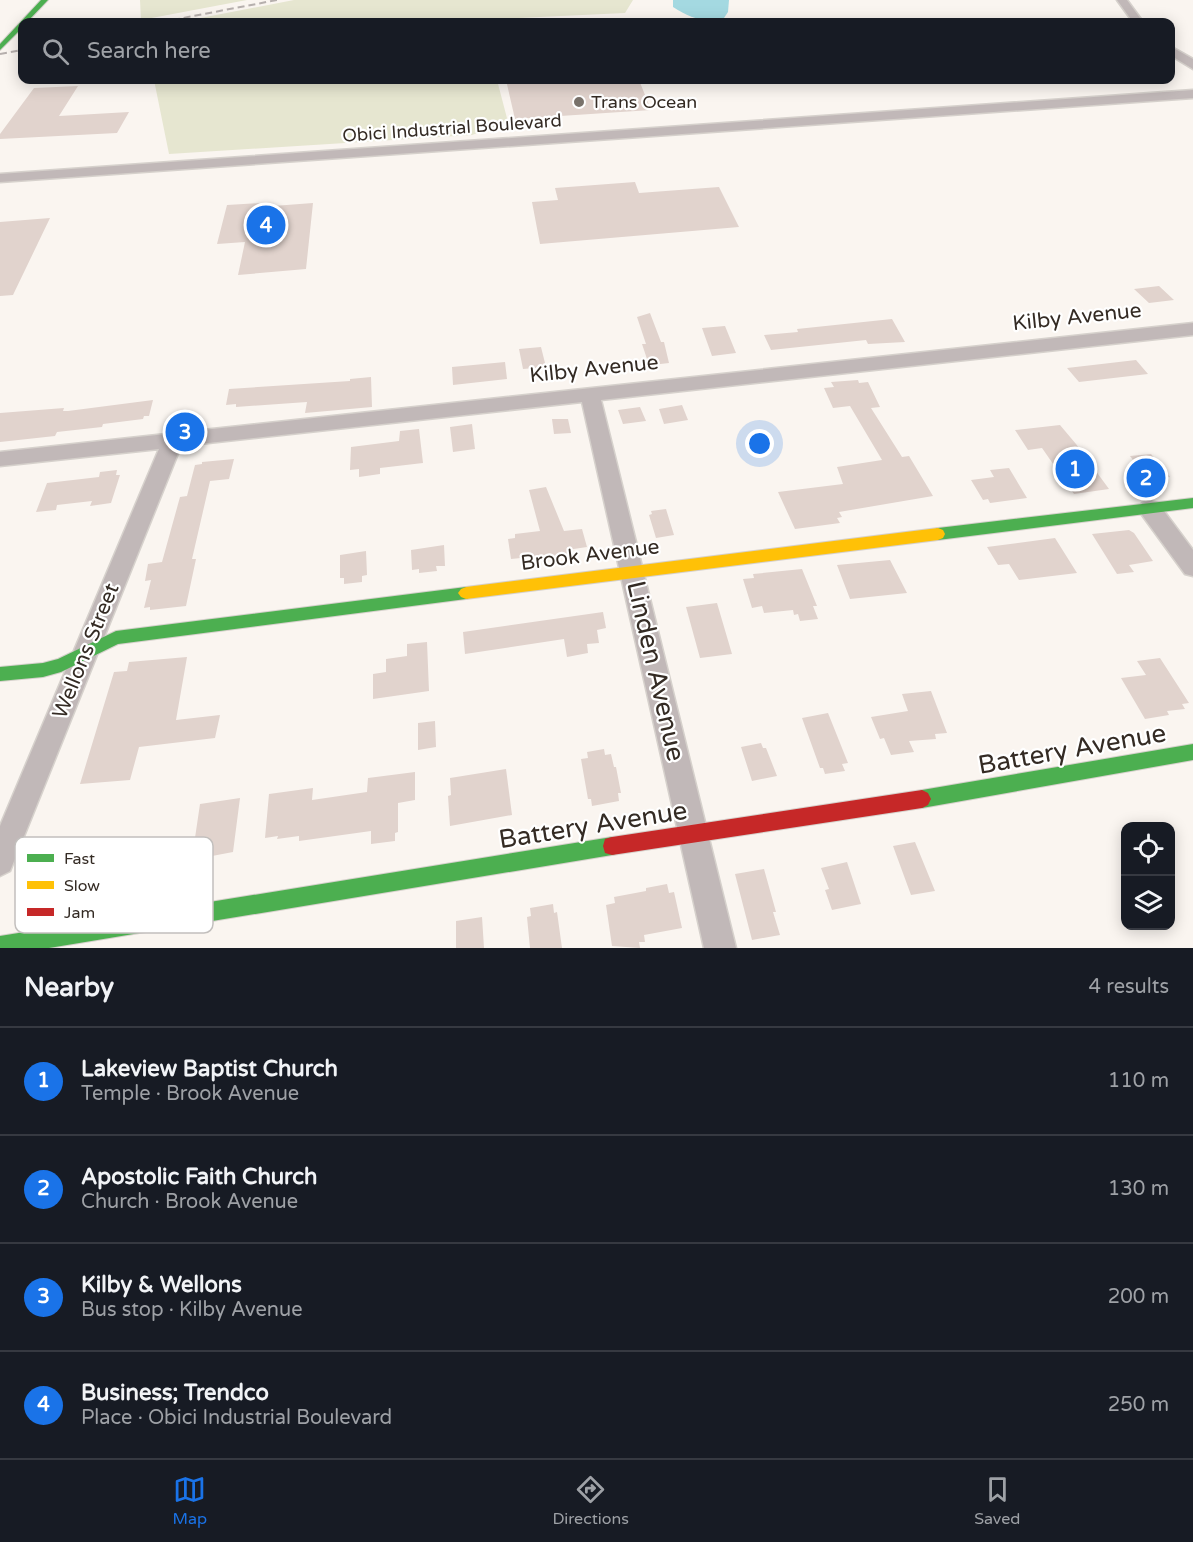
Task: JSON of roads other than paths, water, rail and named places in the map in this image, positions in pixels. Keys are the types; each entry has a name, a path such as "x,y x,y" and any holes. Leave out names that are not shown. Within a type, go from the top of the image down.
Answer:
{"street":[{"path":"28,18 45,0"},
{"path":"1122,0 1135,18"},
{"path":"0,48 18,28"},
{"path":"1175,52 1193,65"},
{"name":"Obici Industrial Boulevard","path":"0,178 1193,94"},
{"name":"Kilby Avenue","path":"0,459 1193,329"},
{"name":"Linden Avenue","path":"590,394 720,948"},
{"name":"Wellons Street","path":"0,861 172,440"},
{"name":"Brook Avenue","path":"0,674 43,670 85,654 116,638 633,571 1193,503"},
{"path":"1150,509 1193,567"},
{"name":"Battery Avenue","path":"213,911 692,833 979,790 1193,752"},
{"name":"Battery Avenue","path":"0,946 80,933"}],"water":[{"path":"673,0 729,0 728,12 724,18 697,18 673,7"}],"railway":[{"path":"183,18 277,0"},
{"path":"0,54 18,51"}],"place":[{"name":"Trans Ocean","path":"579,102"},
{"name":"Business; Trendco","path":"266,225"},
{"name":"Kilby & Wellons","path":"185,432"},
{"name":"Lakeview Baptist Church","path":"1075,469"},
{"name":"Apostolic Faith Church","path":"1146,478"}]}
